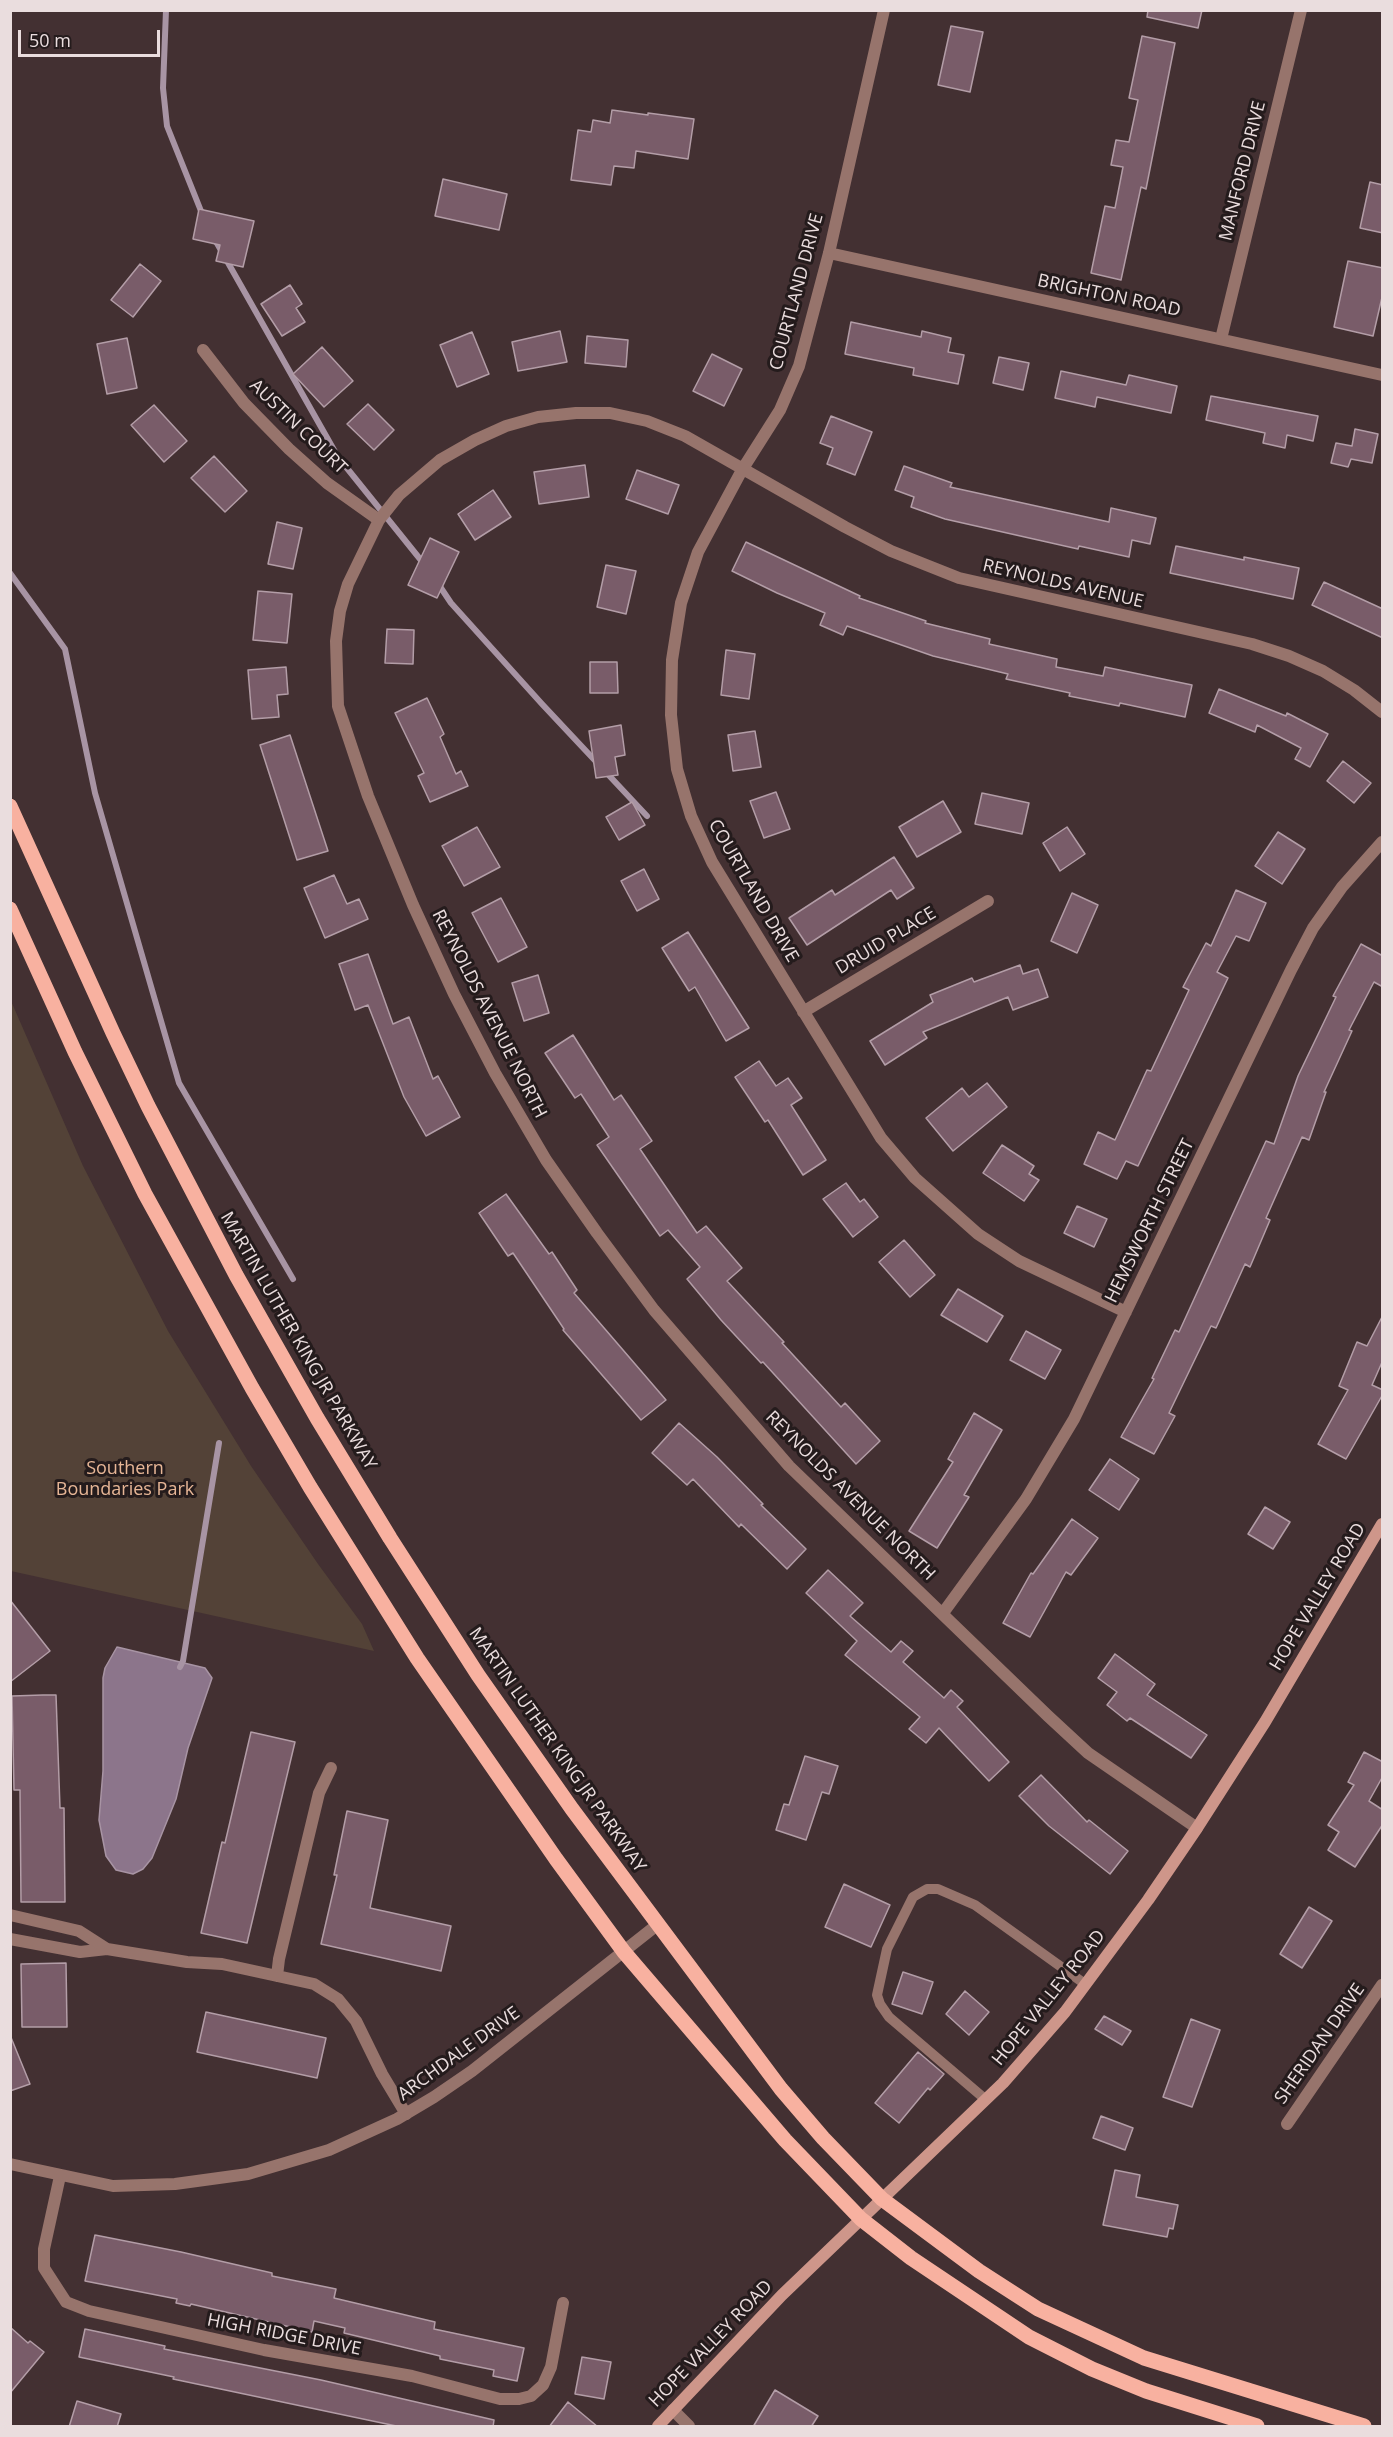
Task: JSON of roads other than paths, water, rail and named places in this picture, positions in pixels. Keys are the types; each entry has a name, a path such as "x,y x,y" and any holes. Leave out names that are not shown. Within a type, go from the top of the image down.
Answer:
{"main road":[{"name":"MARTIN LUTHER KING JR PARKWAY","path":"10,806 112,1033 148,1106 236,1275 317,1418 390,1538 478,1675 657,1925 782,2089 823,2138 882,2199 979,2271 1038,2309 1144,2358 1364,2427"},
{"path":"10,909 75,1052 145,1194 310,1487 417,1658 556,1859 624,1952 785,2140 861,2219 911,2258 1029,2337 1092,2369 1146,2391 1257,2427"},
{"name":"HOPE VALLEY ROAD","path":"658,2427 782,2295 1003,2083 1050,2029 1148,1900 1197,1828 1265,1722 1383,1524"}],"street":[{"name":"COURTLAND DRIVE","path":"884,10 829,253 799,366 780,410 742,470 699,552 681,603 672,660 671,715 677,769 691,816 712,862 881,1138 915,1178 978,1234 1019,1261 1126,1312"},
{"name":"MANFORD DRIVE","path":"1221,339 1301,10"},
{"name":"BRIGHTON ROAD","path":"829,253 1383,375"},
{"name":"AUSTIN COURT","path":"203,350 244,403 290,449 327,483 379,520"},
{"name":"REYNOLDS AVENUE NORTH","path":"742,470 685,436 647,421 610,413 576,413 538,417 506,426 475,440 440,460 399,495 379,520 348,584 340,611 336,641 339,706 368,796 413,905 454,994 495,1073 546,1160 654,1310 789,1466 1048,1716 1088,1753 1197,1828"},
{"name":"REYNOLDS AVENUE","path":"742,470 891,551 959,578 1252,644 1323,671 1354,690 1383,712"},
{"name":"HEMSWORTH STREET","path":"943,1613 1026,1499 1074,1419 1290,970 1313,928 1342,887 1383,842"},
{"name":"DRUID PLACE","path":"802,1012 988,901"},
{"path":"277,1976 279,1959 319,1793 331,1768"},
{"path":"10,1915 79,1931 107,1949"},
{"name":"ARCHDALE DRIVE","path":"10,2164 112,2186 174,2184 248,2174 329,2150 363,2136 405,2114 472,2071 657,1925"},
{"path":"10,1939 80,1952 107,1949 187,1962 222,1964 314,1984 338,1999 356,2021 405,2114"},
{"name":"SHERIDAN DRIVE","path":"1287,2124 1383,1985"},
{"name":"HIGH RIDGE DRIVE","path":"60,2176 44,2249 44,2268 66,2302 89,2312 264,2350 412,2376 500,2399 519,2399 531,2396 543,2385 551,2367 563,2303"},
{"path":"673,2410 688,2427"}],"lane":[{"path":"986,2099 889,2017 880,2004 877,1995 887,1949 913,1897 927,1889 938,1889 975,1905 1085,1984"}],"waterway":[{"path":"166,10 163,88 167,126 203,216"},
{"path":"214,238 338,457 424,564"},
{"path":"10,573 65,649 95,793 179,1083 293,1279"},
{"path":"437,582 451,603 647,816"},
{"path":"180,1667 183,1661 219,1443"}],"park label":[{"name":"Southern Boundaries Park","path":"125,1479"}]}
